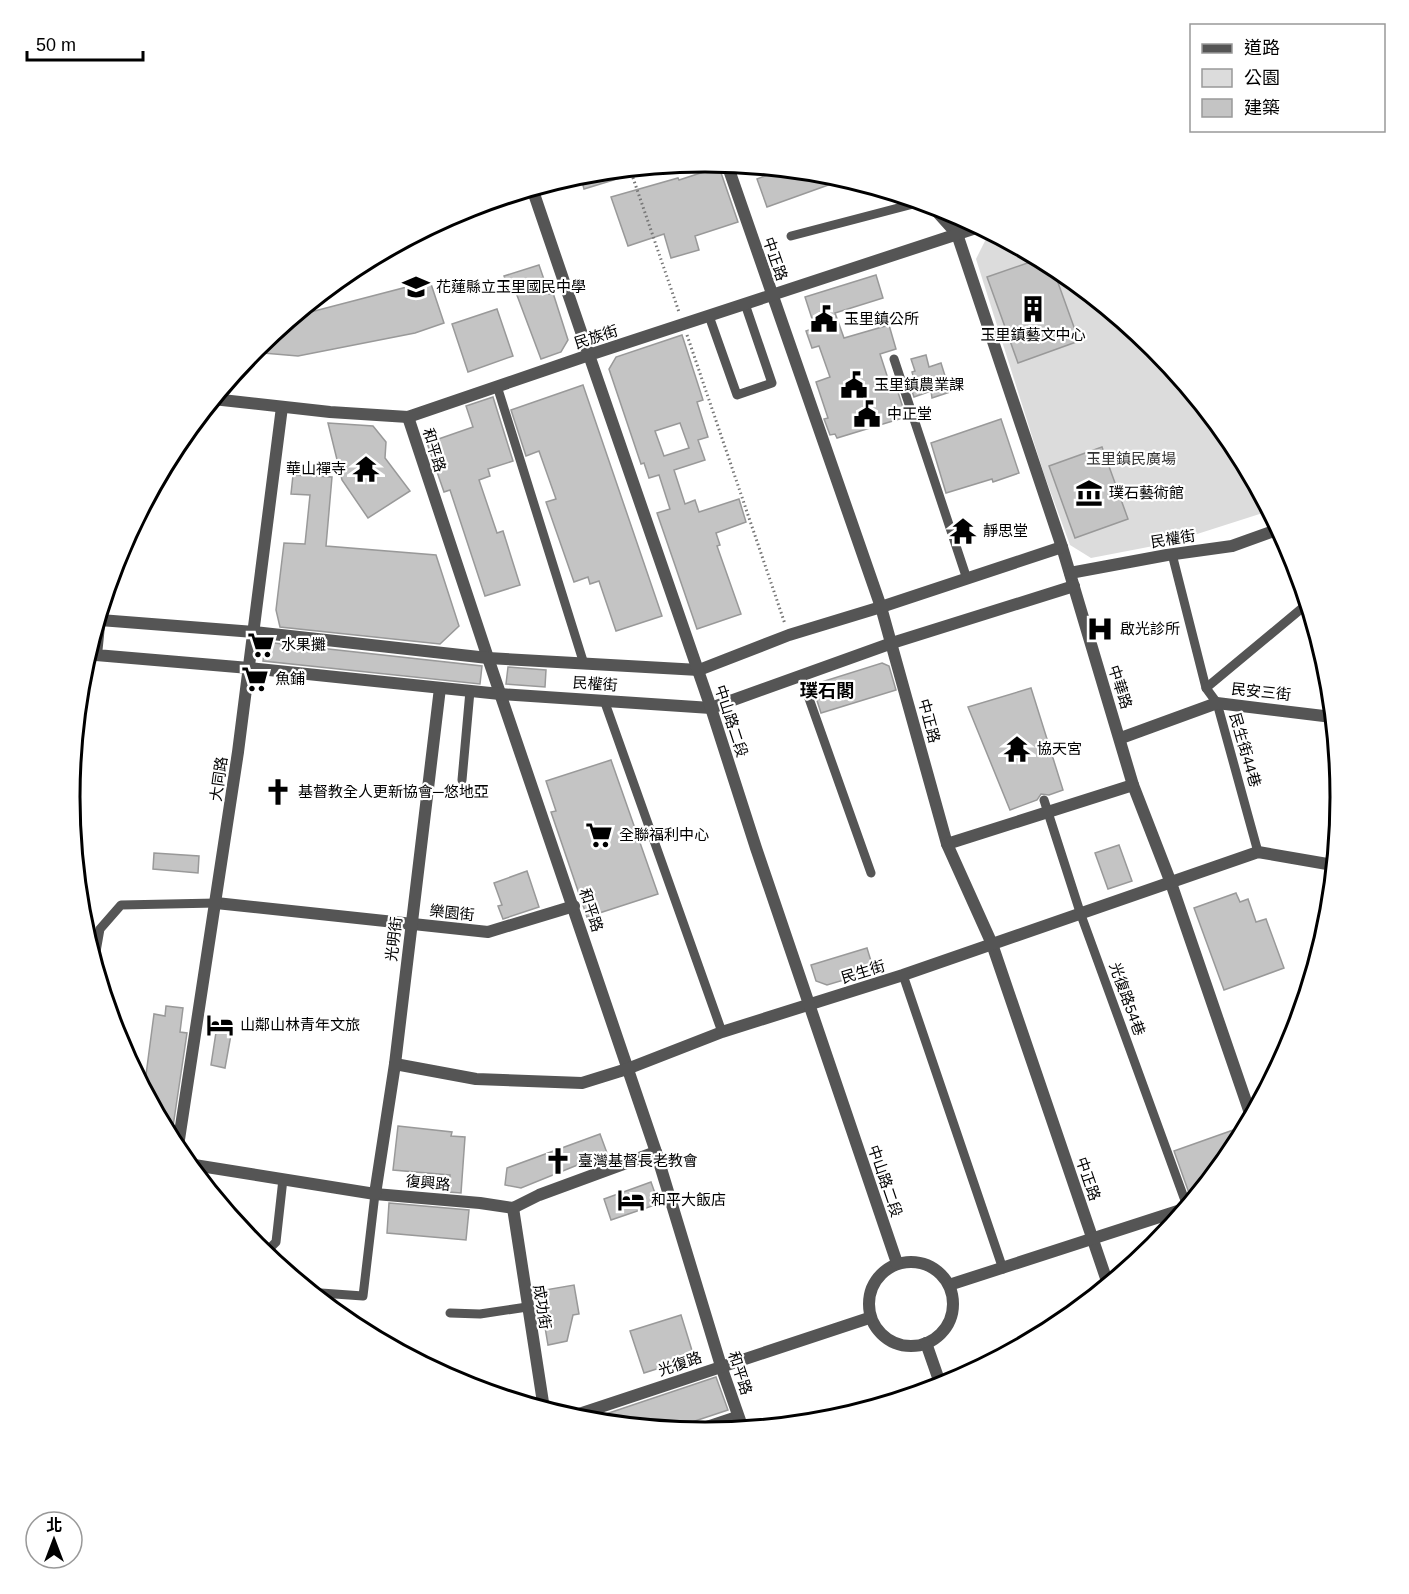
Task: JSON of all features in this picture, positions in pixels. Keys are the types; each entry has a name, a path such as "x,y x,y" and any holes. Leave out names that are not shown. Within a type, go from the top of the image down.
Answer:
{"street":[{"name":"中正路","path":"730,173 881,607 947,844 992,944 1105,1276"},
{"name":"中山路二段","path":"535,196 699,670 756,848 897,1263"},
{"name":"中華路","path":"945,220 957,234 1072,579 1134,785 1171,883 1248,1107"},
{"name":"民族街","path":"223,400 408,417 968,230"},
{"name":"大同路","path":"179,1135 198,1005 216,903 254,632 282,407"},
{"name":"和平路","path":"408,417 627,1070 672,1197 721,1366 740,1421"},
{"name":"民權街","path":"96,655 500,694 711,708 1072,579 1172,554 1232,546 1270,532"},
{"name":"民權街","path":"105,620 254,632 488,658 699,670 789,635 1062,548"},
{"name":"光明街","path":"375,1194 395,1064 440,688"},
{"name":"民安三街","path":"1120,738 1217,703 1324,716"},
{"path":"947,844 1046,806 1134,785"},
{"name":"民生街","path":"395,1064 476,1079 582,1083 627,1070 722,1032 903,975 1258,852 1325,864"},
{"name":"樂園街","path":"216,903 488,932 573,906"},
{"path":"513,1208 539,1195 656,1152"},
{"name":"復興路","path":"201,1166 375,1194 513,1208"},
{"name":"成功街","path":"513,1208 543,1401"},
{"path":"949,1285 1170,1213"},
{"path":"906,1261 927,1264 944,1276 949,1285 953,1302 952,1315 946,1328 936,1338 926,1343 909,1346 895,1344 883,1336 869,1318 868,1298 872,1284 881,1273 897,1263 906,1261"},
{"name":"光復路","path":"588,1411 869,1318"},
{"path":"926,1343 938,1376"}],"lane":[{"path":"791,236 907,206"},
{"path":"709,316 737,395 772,383 745,304"},
{"path":"894,359 967,579"},
{"path":"497,386 584,664"},
{"name":"民生街44巷","path":"1172,554 1206,688 1217,703 1258,852"},
{"path":"1206,688 1300,610"},
{"path":"801,676 871,873"},
{"path":"462,780 471,691"},
{"path":"604,700 722,1032"},
{"name":"光復路54巷","path":"1046,806 1081,915 1182,1199"},
{"path":"98,944 100,930 121,905 216,903"},
{"path":"903,975 1003,1269"},
{"path":"271,1247 276,1242 283,1179"},
{"path":"324,1293 363,1296 375,1194"},
{"path":"658,1202 672,1197"},
{"path":"450,1312 480,1314 527,1307"},
{"name":"和平路","path":"718,1422 738,1415"}],"path":[{"path":"632,176 789,635"}],"green space":[{"name":"玉里鎮民廣場","path":"986,239 1052,277 1117,327 1146,355 1174,385 1224,450 1246,484 1261,514 1169,543 1091,558 1070,545 1044,474 976,259"}],"building":[{"path":"704,172 721,172 738,222 695,236 699,250 671,258 664,234 628,246 611,197 678,178 679,180"},
{"path":"767,175 829,185 767,207 757,179"},
{"path":"624,177 584,189 583,184"},
{"name":"玉里鎮藝文中心","path":"1028,263 1052,277 1057,281 1079,341 1018,363 987,277"},
{"path":"539,265 549,294 553,293 568,340 561,352 541,359 515,290 510,292 504,276"},
{"path":"876,275 883,298 835,313 844,338 889,325 896,349 880,354 892,391 897,389 906,417 837,438 835,434 830,435 824,419 828,418 816,382 830,377 819,346 812,348 806,331 815,328 805,297"},
{"path":"430,281 444,323 415,333 298,356 265,353 310,312"},
{"path":"497,309 513,356 468,372 452,324"},
{"path":"682,335 703,400 697,402 708,437 698,440 705,460 674,470 685,504 695,500 699,512 739,499 746,522 716,533 720,545 717,546 741,614 697,629 657,513 670,509 659,475 649,478 644,463 641,464 609,369 616,357","holes":["680,423 689,448 664,456 655,431"]},
{"path":"926,355 929,367 941,363 950,392 932,398 931,391 914,397 910,385 915,383 912,372 915,371 911,359"},
{"path":"583,385 662,616 616,631 599,581 590,584 588,577 574,582 546,502 556,499 539,451 526,456 511,410"},
{"path":"493,397 513,461 488,469 490,476 479,480 497,533 503,531 520,585 485,596 450,490 444,492 427,443 473,427 466,406"},
{"path":"1001,419 1019,473 993,482 992,479 946,493 931,443"},
{"name":"華山禪寺","path":"328,423 373,426 386,442 385,458 410,491 368,518 342,480"},
{"name":"璞石藝術館","path":"1102,447 1128,519 1075,538 1049,466"},
{"path":"293,475 332,477 326,546 436,555 459,626 440,644 280,627 276,610 284,543 305,544 310,495 291,494"},
{"path":"265,642 482,666 480,684 263,661"},
{"path":"882,663 889,666 896,690 821,713 812,685"},
{"path":"508,667 546,670 545,687 506,684"},
{"name":"協天宮","path":"1031,688 1063,790 1049,795 1041,794 1037,800 1010,810 968,707"},
{"name":"全聯福利中心","path":"611,760 658,894 587,917 551,812 556,811 546,781"},
{"path":"1119,845 1132,881 1108,889 1095,853"},
{"path":"154,853 199,856 198,873 153,869"},
{"path":"527,871 539,907 503,919 498,906 502,905 494,883"},
{"path":"1236,893 1240,902 1248,899 1256,922 1266,919 1284,968 1224,990 1194,908"},
{"path":"867,948 874,971 827,985 816,981 811,965"},
{"path":"166,1006 183,1008 180,1032 187,1033 173,1126 146,1076 154,1014 165,1016"},
{"path":"217,1026 232,1029 225,1068 211,1065"},
{"path":"398,1126 452,1132 451,1136 465,1137 461,1193 449,1192 450,1175 393,1170"},
{"path":"1233,1130 1188,1191 1174,1151"},
{"name":"臺灣基督長老教會","path":"600,1134 607,1153 521,1188 505,1185 507,1168"},
{"name":"和平大飯店","path":"651,1182 656,1196 652,1200 652,1206 611,1220 604,1199"},
{"path":"389,1203 469,1210 466,1240 387,1233"},
{"path":"574,1285 579,1314 573,1315 567,1341 548,1345 539,1291"},
{"path":"681,1315 694,1357 644,1373 630,1331"},
{"path":"716,1377 728,1410 693,1422 664,1421 606,1414"}],"place":[{"name":"花蓮縣立玉里國民中學","path":"416,287"},
{"name":"玉里鎮藝文中心","path":"1033,309"},
{"name":"玉里鎮公所","path":"824,319"},
{"name":"玉里鎮農業課","path":"854,385"},
{"name":"中正堂","path":"867,414"},
{"name":"華山禪寺","path":"366,469"},
{"name":"璞石藝術館","path":"1089,493"},
{"name":"靜思堂","path":"963,531"},
{"name":"啟光診所","path":"1100,629"},
{"name":"水果攤","path":"261,645"},
{"name":"魚鋪","path":"255,679"},
{"name":"協天宮","path":"1017,749"},
{"name":"基督教全人更新協會─悠地亞","path":"278,792"},
{"name":"全聯福利中心","path":"599,835"},
{"name":"山鄰山林青年文旅","path":"220,1025"},
{"name":"臺灣基督長老教會","path":"558,1161"},
{"name":"和平大飯店","path":"631,1200"}],"district":[{"name":"璞石閣","path":"827,691"}]}
